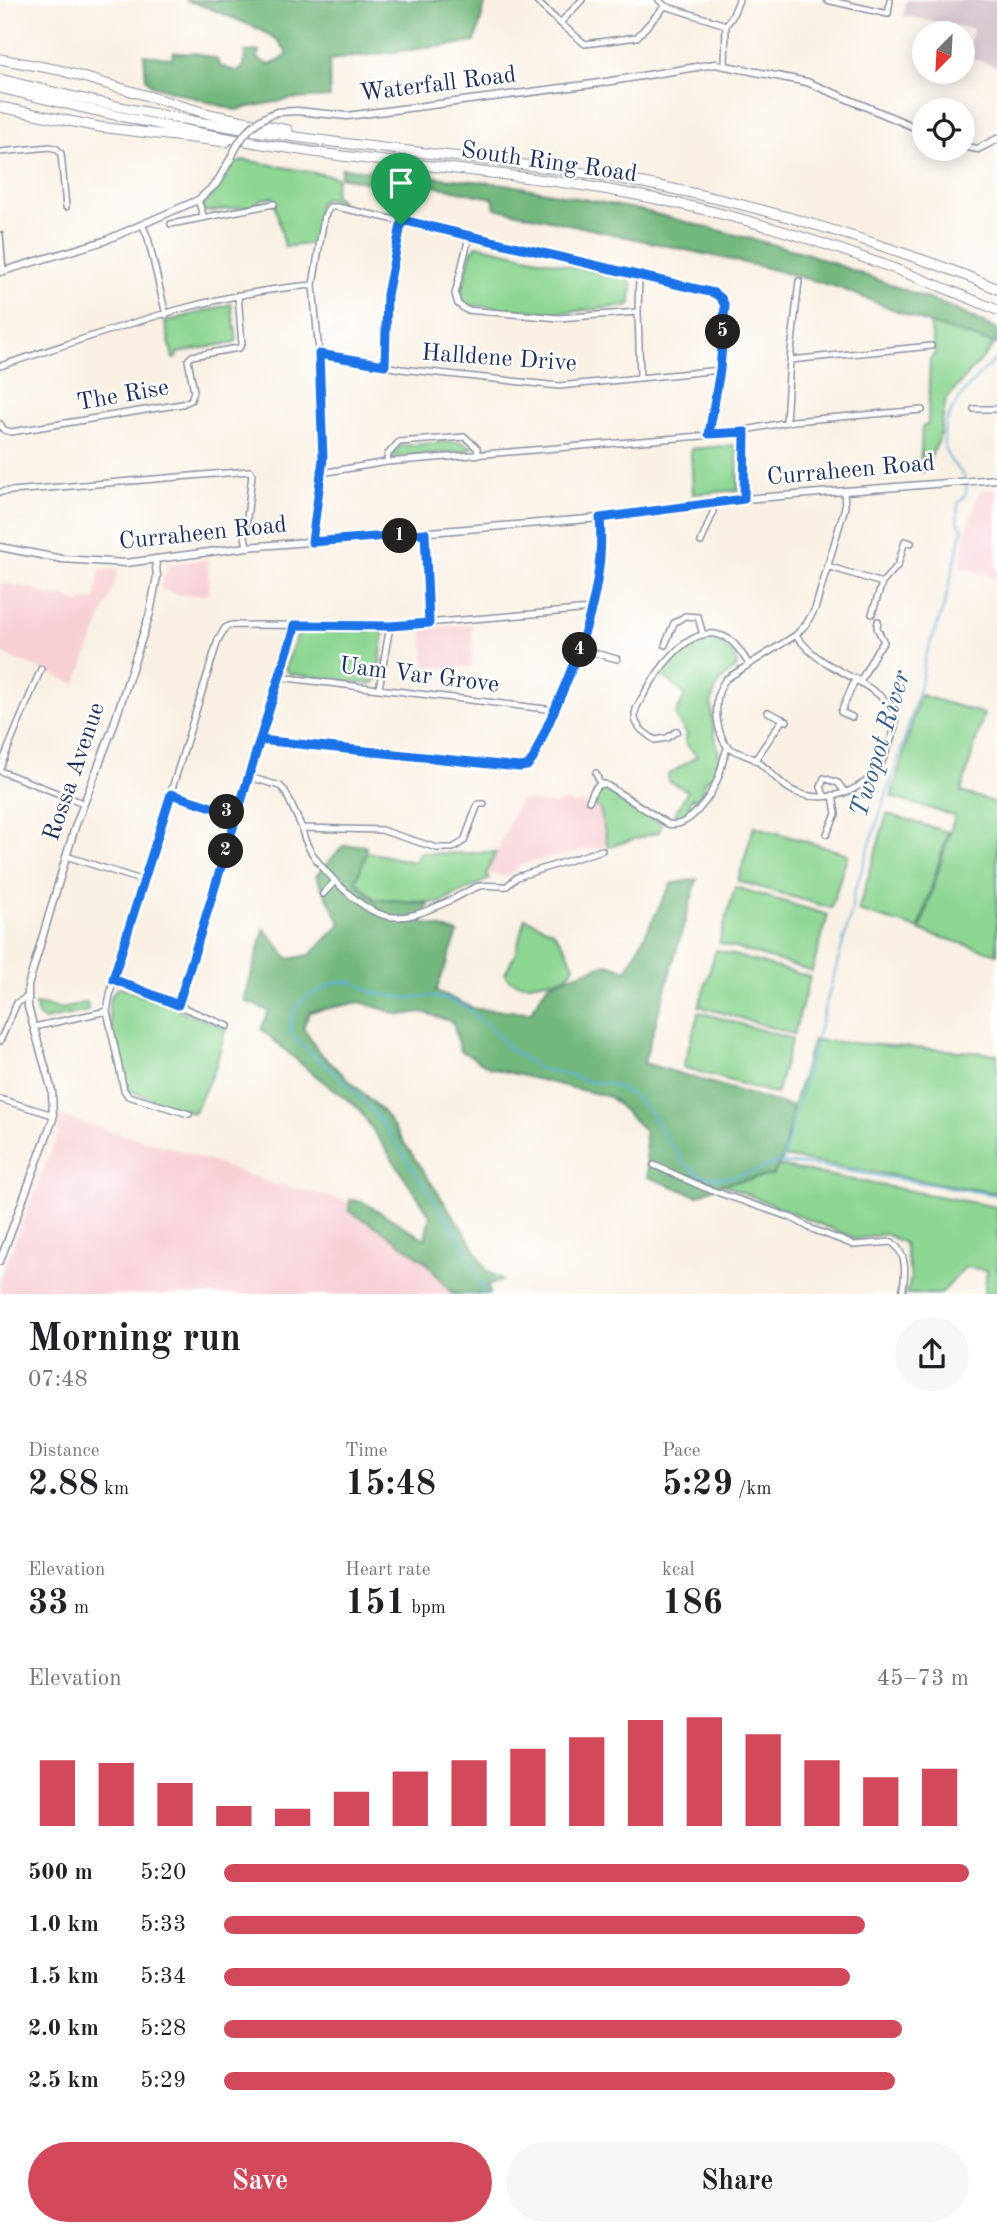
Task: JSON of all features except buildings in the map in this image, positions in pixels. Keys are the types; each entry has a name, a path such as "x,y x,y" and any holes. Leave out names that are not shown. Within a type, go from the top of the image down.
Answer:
{"highway":[{"path":"0,59 71,73 209,114 351,143"},
{"name":"South Ring Road","path":"0,79 64,95 275,134 550,168 671,189 795,219 997,287"},
{"name":"South Ring Road","path":"0,88 286,148 557,181 667,201 786,231 847,250 921,277 997,310"},
{"path":"0,107 45,118 136,132 286,148"}],"street":[{"path":"535,0 585,44 635,37 665,6"},
{"path":"560,23 582,0"},
{"path":"659,0 665,6 726,26"},
{"path":"725,65 726,26 739,0"},
{"path":"827,0 888,14"},
{"path":"887,24 890,0"},
{"name":"Waterfall Road","path":"2,272 102,242 198,200 216,184 239,141 251,126 277,112 297,111 347,116 593,84 704,65 725,65 807,82 912,126"},
{"path":"975,148 997,139"},
{"path":"0,152 50,147 57,149 61,154 66,207"},
{"path":"198,200 204,218"},
{"path":"171,224 274,204"},
{"path":"312,542 321,473 319,354 313,285 326,212 330,207 338,206 402,220 714,293 721,298 725,306 720,370 709,434"},
{"path":"385,365 387,295 402,220"},
{"path":"143,226 166,315"},
{"path":"0,235 2,272"},
{"path":"469,237 456,294 458,304 467,310 559,318 638,312"},
{"path":"639,277 640,378"},
{"path":"786,422 799,281"},
{"path":"0,366 238,295 313,285"},
{"name":"The Rise","path":"0,424 4,430 11,432 182,404 191,400 194,391 188,360 192,356 239,348 242,344 238,295"},
{"path":"790,360 931,346"},
{"name":"Halldene Drive","path":"319,354 401,369 559,386 720,370"},
{"path":"974,409 997,409"},
{"path":"321,473 387,462 745,432 786,422 922,410"},
{"path":"744,499 745,432"},
{"path":"387,462 388,454 399,442 465,437 477,448 478,453"},
{"path":"0,492 250,471 252,474 245,536 247,547"},
{"name":"Curraheen Road","path":"0,547 62,559 106,563 247,547 600,518 744,499 997,479"},
{"path":"796,635 807,649 824,662 858,680 890,705 895,713 895,723 878,771 858,787 833,795 801,794 788,788 755,760 728,747 723,740 718,715 719,693 726,679 796,635 815,609 845,507 844,491"},
{"path":"701,542 713,513 712,503"},
{"path":"260,740 527,766 533,759 580,649 597,584 600,518"},
{"path":"425,533 429,623"},
{"path":"872,614 882,583 898,565 905,541 911,543"},
{"name":"Rossa Avenue","path":"0,1261 48,1136 53,1115 50,1082 27,997 66,856 150,613 158,576 155,559"},
{"path":"827,566 882,583"},
{"path":"189,1114 126,1094 106,1003 221,633 231,625 390,626 591,610"},
{"path":"666,645 674,623 685,616 698,617 703,635"},
{"path":"852,717 841,712 858,680 884,642 877,628 878,621"},
{"path":"178,1005 294,625"},
{"path":"379,688 390,626"},
{"path":"677,731 667,738 655,740 638,726 635,712 662,665 690,642 703,635 715,634 727,637 749,664"},
{"path":"580,649 617,659"},
{"path":"41,669 0,769 83,803"},
{"name":"Uam Var Grove","path":"279,677 554,710"},
{"path":"755,760 785,720 768,712"},
{"path":"0,741 9,745"},
{"path":"596,773 600,784 620,792 668,824 678,824 692,815 709,795 728,747"},
{"path":"249,777 280,786 285,791 303,836 316,859 356,900 379,915 391,918 410,917 431,910 480,886 507,886 517,877 602,850"},
{"path":"824,795 821,787 824,778 838,783 844,791"},
{"path":"589,801 594,788 600,784"},
{"path":"171,794 237,815"},
{"path":"827,834 836,814 833,795"},
{"path":"302,828 381,830 445,849 461,845 478,804 484,804"},
{"path":"66,856 144,881"},
{"path":"323,894 335,881"},
{"path":"113,979 228,1026"},
{"name":"Rossa Avenue","path":"0,1041 17,1003 27,997"},
{"path":"34,1027 107,1011"},
{"path":"0,1098 53,1115"},
{"path":"654,1165 705,1188 792,1218 854,1245 891,1241 897,1246 906,1270 902,1294"}],"shaded area":[{"path":"906,0 997,0 997,66 975,59 975,21 931,21 904,16"},
{"path":"997,490 997,578 960,567 966,532 980,491"},
{"path":"208,559 209,595 177,595 160,588 169,564"},
{"path":"119,569 76,684 0,653 1,583 34,589 81,603 83,600 95,601 100,570"},
{"path":"472,625 472,667 426,667 422,628"},
{"path":"519,800 557,805 564,800 575,805 582,802 602,809 608,845 520,865 506,877 488,873"},
{"path":"56,1115 181,1151 271,1183 360,1204 463,1294 0,1294 0,1278 60,1124"}],"green space":[{"path":"185,0 486,0 475,42 329,60 330,97 291,99 235,110 151,85 146,78 144,55 172,58 174,52 196,53 216,58 220,66 238,72 244,66 245,52 259,51 257,59 270,65 288,55 279,41 259,29"},
{"path":"245,160 337,177 334,193 341,202 326,198 319,203 314,243 285,247 273,197 262,199 253,206 205,212 202,205 221,186 234,164"},
{"path":"342,168 505,184 640,210 806,253 947,306 997,329 997,344 930,324 837,287 763,267 495,208 493,198 425,184 416,192 340,177"},
{"path":"477,245 627,279 632,284 631,303 627,306 556,313 468,305 463,302 461,296 471,252"},
{"path":"231,304 237,339 235,342 177,353 177,358 173,359 165,322"},
{"path":"930,324 995,344 946,399 939,440 923,472 920,472 922,427 928,424 930,359 935,354"},
{"path":"462,442 472,447 466,451 391,457 400,446"},
{"path":"737,445 738,490 693,494 691,449"},
{"path":"304,631 384,631 375,682 370,684 290,674 285,668 296,638"},
{"path":"716,640 727,648 737,662 737,667 720,683 712,699 718,762 712,779 707,778 698,800 692,798 689,805 694,807 681,818 671,820 688,791 668,781 668,775 697,756 685,743 687,734 677,719 676,713 684,699 683,693 666,678 657,679 669,664 689,647"},
{"path":"920,695 984,714 961,792 997,803 997,954 920,931 955,816 891,797"},
{"path":"604,787 662,824 659,832 608,847 600,809 591,804 596,790"},
{"path":"887,814 948,832 919,929 858,911"},
{"path":"754,826 848,854 831,908 738,881"},
{"path":"365,845 367,852 356,881 374,899 429,904 421,922 458,933 436,991 475,1009 531,1012 548,984 607,964 627,970 671,884 697,879 644,1063 793,1107 783,1157 773,1175 722,1184 697,1196 648,1177 644,1130 610,1097 491,1068 460,1050 453,1022 422,1012 401,1015 360,1002 310,1012 303,1027 319,1052 384,1113 469,1239 487,1271 503,1280 488,1286 490,1294 452,1294 426,1262 380,1229 349,1211 350,1200 363,1202 425,1239 430,1215 358,1108 261,1029 269,1011 244,1001 264,929 289,959 310,955 341,924 316,876 343,846"},
{"path":"367,852 415,862 420,852 496,852 486,874 489,879 439,903 374,899 355,881"},
{"path":"735,887 828,915 812,971 719,943"},
{"path":"525,918 553,931 567,950 574,966 566,976 527,984 508,979 505,974 516,952"},
{"path":"716,950 810,977 794,1034 699,1006"},
{"path":"121,987 226,1028 215,1068 194,1113 127,1090 109,1009 115,990"},
{"path":"87,1002 88,1011 44,1020 38,1016 35,1004 63,1009"},
{"path":"699,1012 792,1039 776,1094 683,1067"},
{"path":"813,1040 997,1054 997,1193 783,1157 793,1107"},
{"path":"778,1166 997,1207 997,1294 984,1294 987,1270 965,1267 941,1294 907,1294 911,1277 904,1243 886,1234 856,1239 722,1184 773,1175"}],"waterway":[{"name":"Twopot River","path":"965,478 948,456 944,443 945,429 949,416 966,389 997,358"},
{"name":"Twopot River","path":"782,1163 852,910 853,896 904,741 925,658 943,609 963,529 957,520 958,503 965,495 966,484"},
{"path":"484,1294 473,1264 458,1236 383,1124 355,1092 291,1034 291,1020 298,1004 310,995 336,982 353,982 374,993 405,998 429,996 466,1007 510,1049 540,1069 590,1082 611,1084 632,1095 652,1115 685,1164 699,1174 716,1178 756,1171 775,1163 811,1165 997,1195"}],"route":[{"path":"401,225 387,295 385,365 319,354 323,459 312,542 425,533 429,623 344,627 294,625 294,631 279,677 237,815 213,896 178,1005 113,979 171,794 237,815 260,740 527,766 533,759 580,649 597,584 600,518 744,499 745,432 709,434 722,350 725,306 721,298 714,293 402,220 401,225"}]}
